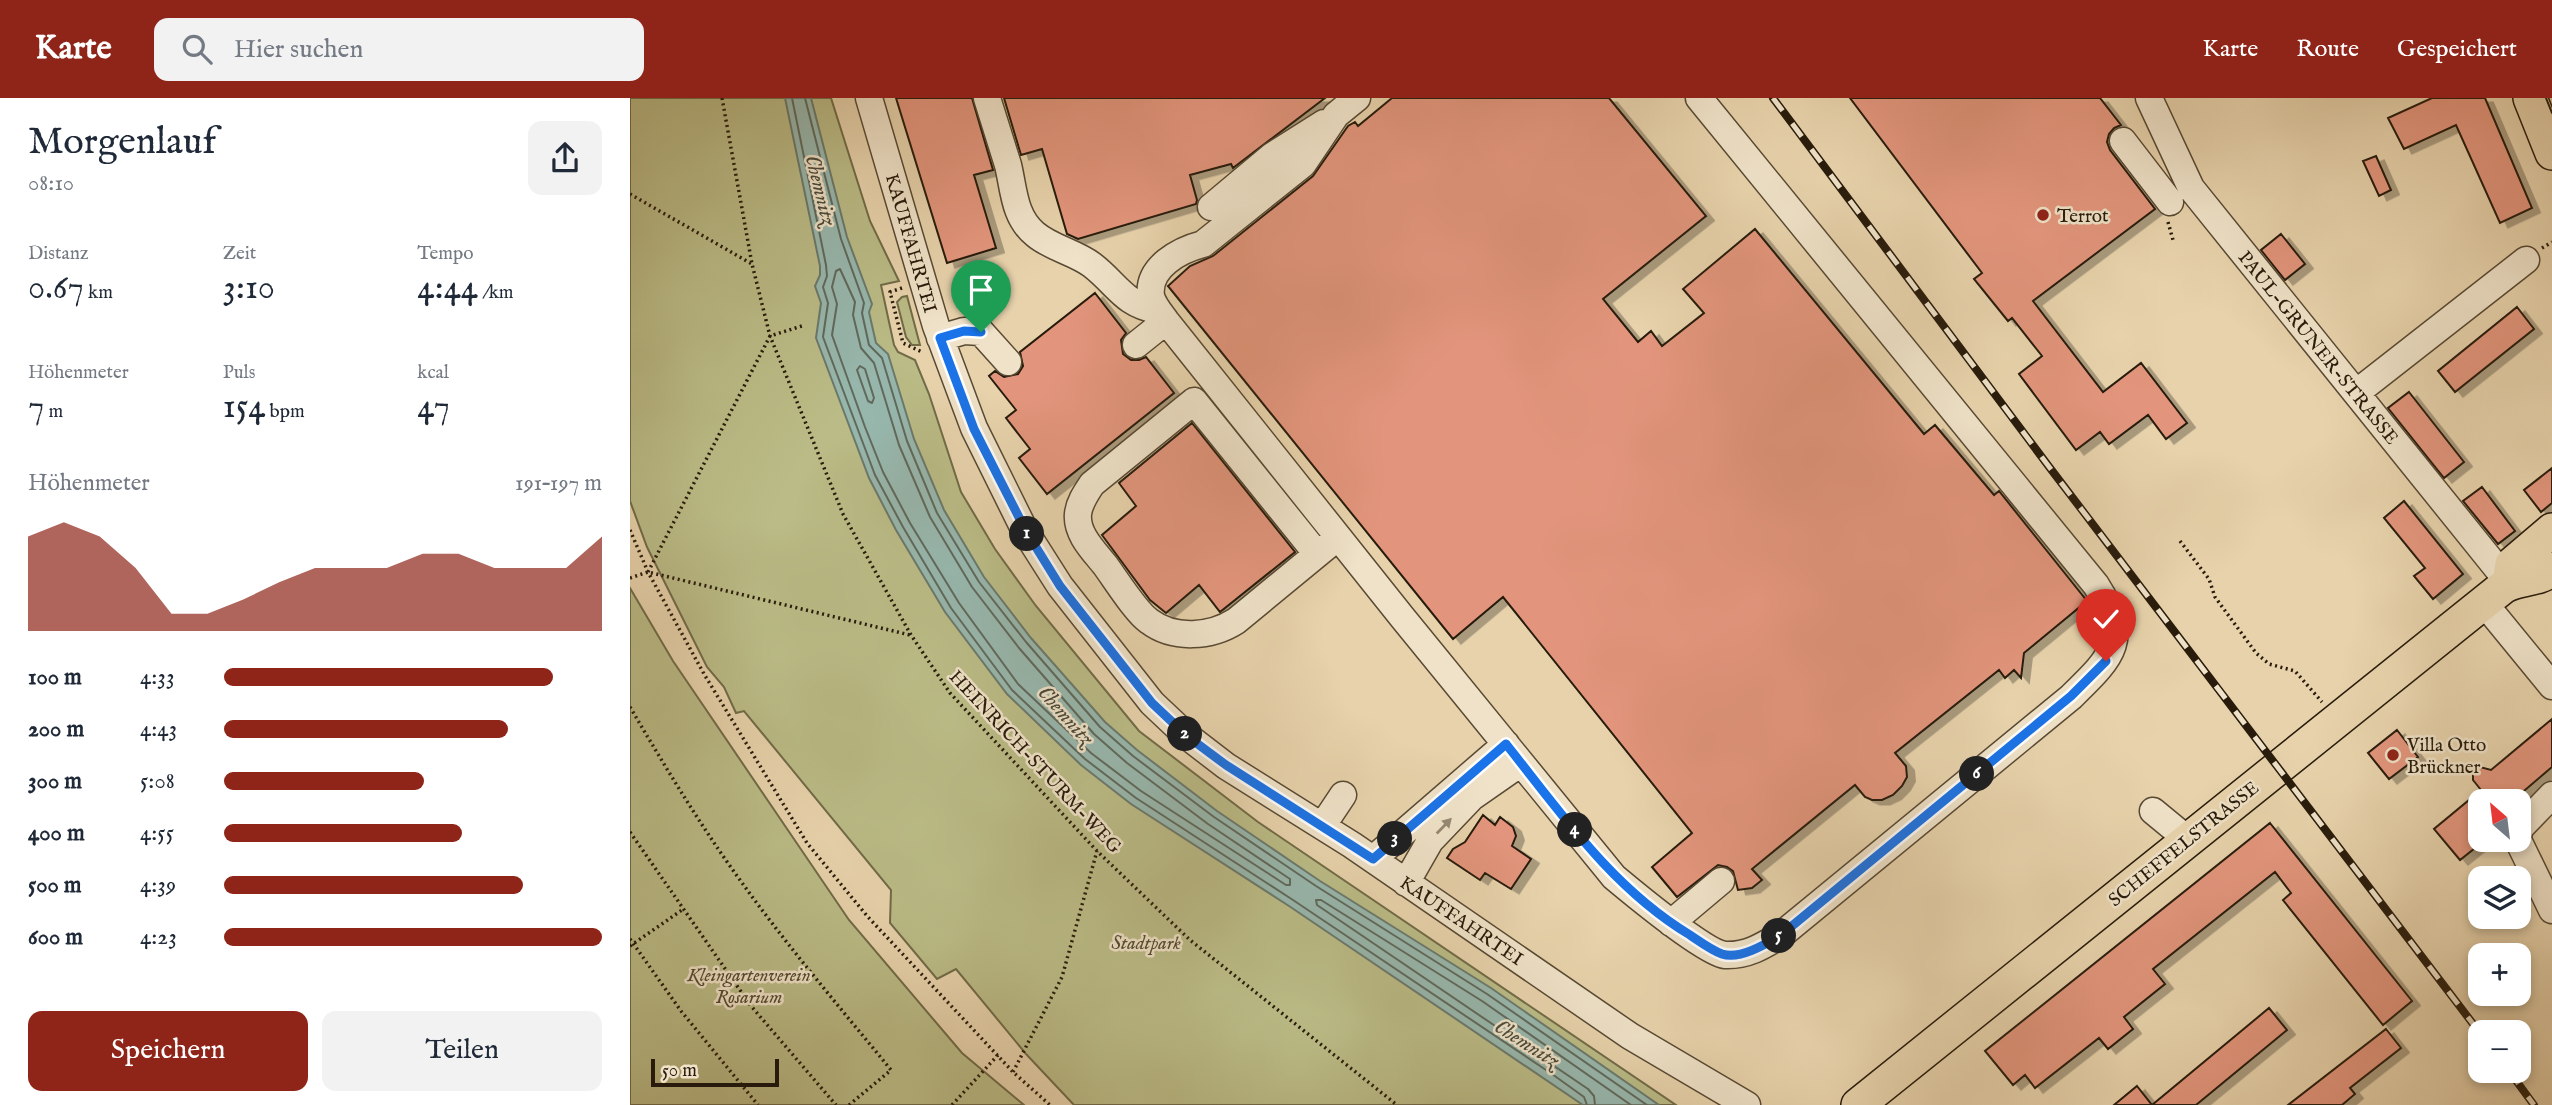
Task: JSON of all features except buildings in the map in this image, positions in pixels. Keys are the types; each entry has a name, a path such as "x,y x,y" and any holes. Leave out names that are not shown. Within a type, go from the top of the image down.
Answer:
{"main road":[{"path":"2530,98 2552,153"},
{"name":"SCHEFFELSTRASSE","path":"2496,593 2512,564 2552,530"},
{"name":"SCHEFFELSTRASSE","path":"1858,1105 2496,593 2534,579 2552,569"}],"street":[{"name":"KAUFFAHRTEI","path":"869,98 934,346 1026,531 1060,586 1152,703 1187,736 1226,765 1323,825 1630,1036 1747,1105"},
{"path":"987,98 1017,209 1028,228 1038,237 1091,264 1126,298 1162,315"},
{"path":"1211,207 1272,156 1336,116 1357,98"},
{"path":"1336,116 1303,163 1203,244 1183,249 1166,263 1153,281 1152,297 1162,315 1338,537 1614,877 1671,923 1723,955 1756,951 1781,935 2071,696 2106,661 2113,647 2115,627 2109,604 2096,585 1699,98"},
{"name":"PAUL-GRUNER-STRASSE","path":"2149,98 2191,188 2356,393 2496,593 2552,686"},
{"path":"2123,141 2171,202"},
{"path":"2356,393 2526,260"},
{"path":"1136,345 1162,315"},
{"path":"934,346 964,331 981,332 1008,362"},
{"path":"1317,554 1194,401 1092,484 1078,515 1081,533 1147,621 1170,632 1195,634 1222,630 1236,621 1338,537"},
{"path":"1252,473 1274,456"},
{"path":"1373,859 1513,754"},
{"path":"1406,883 1430,841 1513,754"},
{"path":"1323,825 1343,795"},
{"path":"2531,817 2552,795"},
{"path":"2153,811 2187,839"},
{"path":"2524,852 2552,910"},
{"path":"1671,923 1721,881"}],"path":[{"name":"HEINRICH-STURM-WEG","path":"722,98 752,264 770,336 843,514 911,635 950,693 1097,851 1190,940 1397,1105"},
{"path":"630,194 752,264"},
{"path":"908,287 890,292 903,343 934,346"},
{"path":"648,572 770,336 805,325"},
{"path":"630,530 648,572 704,674 807,843 868,917 1013,1072 1050,1105"},
{"path":"2180,541 2209,579 2215,597 2256,653 2269,664 2295,671 2336,720"},
{"path":"630,578 648,572 911,635"},
{"path":"630,706 735,873 817,980 891,1070 849,1105"},
{"path":"630,832 751,1006 836,1105"},
{"path":"1013,1072 1062,977 1097,851"},
{"path":"682,910 631,943 758,1105"},
{"path":"952,1105 998,1055"}],"green space":[{"name":"Stadtpark","path":"630,98 831,98 870,221 899,281 881,285 894,345 898,352 915,360 961,492 995,549 1036,606 1139,731 1258,822 1676,1105 1074,1105 1026,1054 956,969 937,979 890,923 891,890 744,711 736,713 724,687 707,667 647,547 630,501"},
{"path":"907,296 920,345 912,345 906,337 897,302"},
{"name":"Kleingartenverein Rosarium","path":"630,588 673,661 849,920 962,1053 1024,1105 630,1105"}],"water":[{"name":"Chemnitz","path":"785,98 811,98 847,237 872,304 869,312 876,343 888,354 914,439 944,510 984,577 1031,638 1105,722 1217,811 1320,881 1491,988 1659,1105 1583,1105 1289,906 1131,804 1081,765 1007,694 945,612 896,530 869,478 816,338 821,303 815,286 820,275 820,266"}],"tram line":[{"path":"2546,98 2552,113"}],"railway":[{"path":"1773,98 2050,468 2470,1020"},
{"path":"2518,1083 2534,1105"}],"place":[{"name":"Terrot","path":"2043,215"},
{"name":"Villa Otto Brückner","path":"2393,755"}],"route":[{"path":"981,332 964,331 940,338 974,429 1026,531 1060,586 1152,703 1187,736 1226,765 1373,859 1506,744 1614,877 1636,896 1679,928 1723,955 1756,951 1781,935 2071,696 2106,661"}]}
